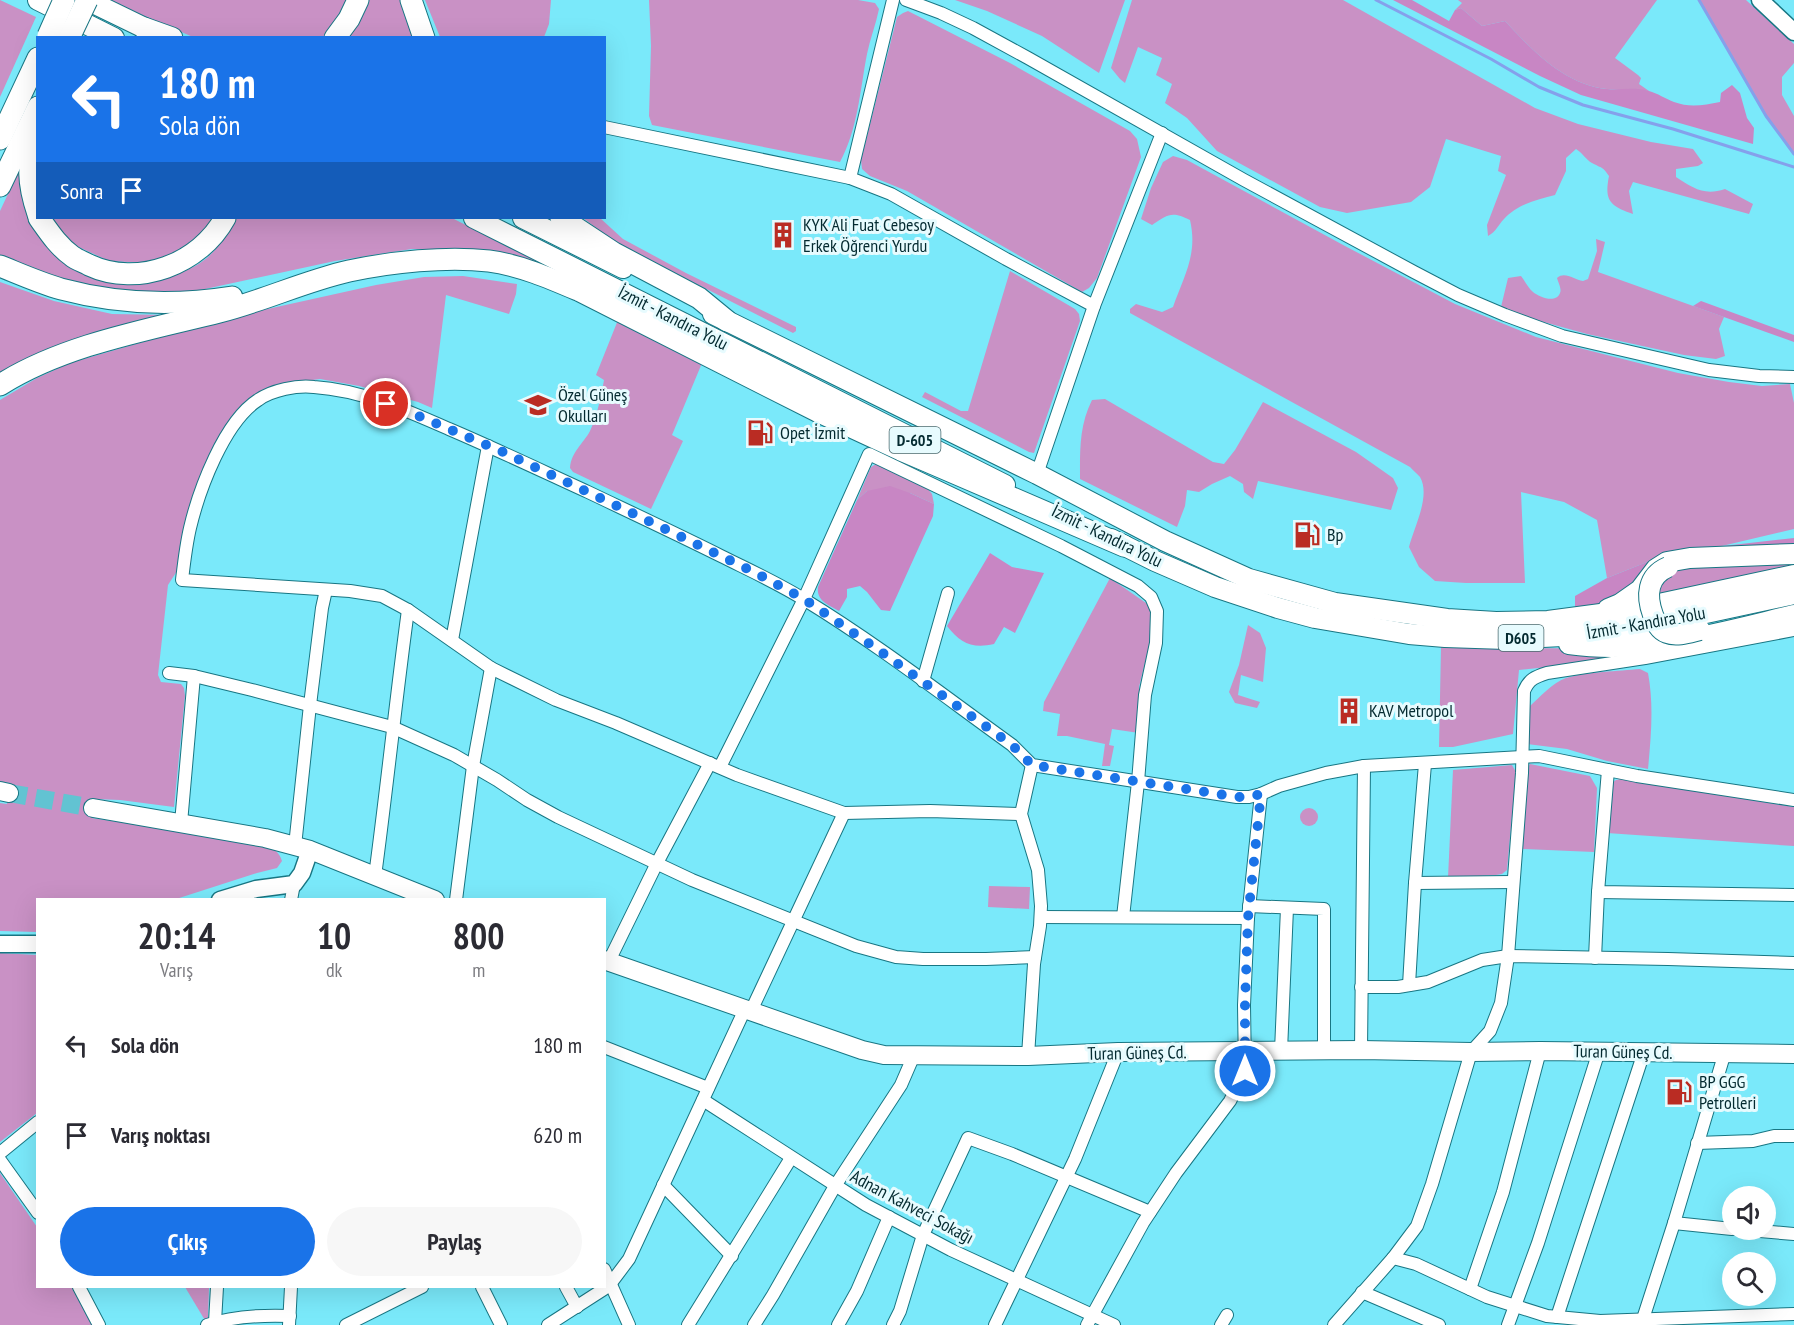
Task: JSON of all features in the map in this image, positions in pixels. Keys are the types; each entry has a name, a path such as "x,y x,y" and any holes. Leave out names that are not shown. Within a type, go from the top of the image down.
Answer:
{"highway":[{"path":"38,0 110,36"},
{"path":"47,36 64,0"},
{"path":"70,36 87,0 160,36"},
{"path":"336,36 349,19 358,0"},
{"path":"411,0 423,36"},
{"path":"144,28 166,36"},
{"path":"0,139 36,62"},
{"path":"0,186 36,111"},
{"path":"36,140 29,167 31,191 36,209"},
{"path":"40,219 51,236 73,257 97,268 122,274 145,273 167,268 206,244 218,231 224,219"},
{"name":"İzmit - Kandıra Yolu","path":"476,219 1124,546 1155,561 1278,608 1315,618 1409,634 1506,639 1627,630 1794,594"},
{"name":"İzmit - Kandıra Yolu","path":"525,219 1037,474 1165,541 1249,579 1335,603 1447,619 1496,622 1548,621 1631,610 1794,575"},
{"path":"563,219 614,253 699,298 727,321"},
{"path":"0,385 50,361 106,340 238,307 349,271 435,259 490,261 548,277 580,291 838,421 1124,546"},
{"path":"0,266 59,289 138,303 210,300 298,286"},
{"path":"1597,614 1620,604 1640,590 1656,569 1667,562 1690,558 1794,554"},
{"path":"1794,560 1688,563 1668,567 1662,569 1653,578 1648,592 1648,602 1659,628 1669,634 1677,635 1794,607"},
{"path":"1534,638 1588,647 1624,648 1669,644 1794,615"}],"main road":[{"path":"1760,0 1794,32"},
{"path":"1771,0 1794,21"},
{"path":"93,808 265,838 302,848 430,898"},
{"path":"227,898 256,889 292,892 302,873 302,848"},
{"path":"0,944 36,944"},
{"name":"Turan Güneş Cd.","path":"607,961 862,1050 884,1055 1028,1056 1324,1050 1794,1054"}],"street":[{"path":"850,178 893,0"},
{"path":"906,0 973,28 1244,180 1414,272 1458,295 1514,319 1562,336 1709,370 1759,376 1794,377"},
{"path":"606,127 850,178 891,194 1094,306"},
{"path":"1037,474 1094,306 1162,133"},
{"path":"1021,814 844,813 780,791 556,700 491,668 408,610 382,596 350,591 182,580 189,530 214,460 229,433 242,416 258,400 281,390 311,386 345,392 402,409 488,446 695,543 804,599 1012,745 1032,765 1138,783 1249,797 1326,773 1364,766 1539,756 1707,788 1794,800"},
{"path":"452,640 488,446"},
{"path":"607,961 657,863 715,765 804,599 869,454 1061,546 1138,586 1151,597 1157,611 1158,625 1145,695 1123,917"},
{"path":"302,848 310,705 326,590"},
{"path":"923,681 948,594"},
{"path":"375,876 408,610"},
{"path":"1334,1325 1394,1258 1417,1226 1432,1184 1471,1052 1490,1031 1496,1020 1505,987 1508,956 1522,756 1524,691 1528,682 1535,676 1794,630"},
{"path":"456,898 473,766 491,668"},
{"path":"169,673 194,676 392,727 473,766 558,817 692,880 856,946 896,957 923,959 1035,957"},
{"path":"181,823 194,676"},
{"path":"1409,985 1425,764"},
{"path":"1028,1056 1035,957 1041,917 1038,870 1021,814 1032,765"},
{"path":"1361,1050 1364,766"},
{"path":"1595,958 1608,770"},
{"path":"1090,1320 1150,1212 1230,1101 1245,1071 1249,912 1261,794"},
{"path":"606,1287 629,1259 708,1088 794,920 844,813"},
{"path":"1415,883 1514,882"},
{"path":"1599,892 1794,895"},
{"path":"1041,917 1123,917 1249,912 1287,908 1324,909 1324,1050"},
{"path":"1281,1051 1287,908"},
{"path":"1361,987 1398,987 1428,982 1482,960 1508,956 1794,963"},
{"path":"606,1048 708,1088"},
{"path":"1470,1289 1503,1192 1540,1051"},
{"path":"1508,1325 1538,1243 1599,1052"},
{"path":"1557,1317 1644,1052"},
{"path":"1642,1322 1725,1052"},
{"path":"995,1325 1067,1177 1118,1053"},
{"path":"754,1325 835,1186 901,1085 914,1056"},
{"name":"Adnan Kahveci Sokağı","path":"703,1100 835,1186 889,1217 1018,1280 1090,1320 1114,1325"},
{"path":"0,1153 36,1124"},
{"path":"1697,1143 1753,1141 1773,1136 1794,1136"},
{"path":"892,1325 900,1311 923,1235 968,1138 1150,1212"},
{"path":"688,1325 791,1158"},
{"path":"0,1160 36,1210"},
{"path":"663,1185 732,1256"},
{"path":"840,1324 889,1217"},
{"path":"1674,1223 1722,1228"},
{"path":"1776,1232 1794,1234"},
{"path":"1394,1258 1416,1264 1514,1306 1547,1316 1642,1322 1770,1320 1794,1314"},
{"path":"606,1273 629,1325"},
{"path":"80,1288 99,1325"},
{"path":"217,1288 211,1324 259,1316 290,1321 291,1288"},
{"path":"346,1325 420,1288"},
{"path":"482,1288 501,1325"},
{"path":"567,1288 577,1307"},
{"path":"548,1325 604,1288"},
{"path":"1362,1292 1439,1325"}],"shaded area":[{"path":"0,0 36,17 0,97"},
{"path":"107,0 348,0 333,28 325,36 191,36"},
{"path":"369,0 400,0 414,36 349,36 359,23"},
{"path":"425,0 551,0 549,24 544,36 440,36"},
{"path":"649,0 858,0 875,3 879,9 867,54 858,109 851,136 840,162 652,125 649,116 651,46"},
{"path":"955,0 1125,0 1099,73 1042,36 987,11"},
{"path":"1132,0 1343,0 1535,108 1578,124 1651,142 1693,149 1703,163 1698,166 1676,169 1676,177 1705,191 1725,189 1753,204 1749,214 1633,182 1629,191 1633,214 1610,201 1607,191 1609,176 1576,149 1566,158 1566,171 1555,195 1528,203 1515,210 1488,236 1487,225 1506,175 1498,171 1501,156 1446,139 1430,187 1411,202 1347,213 1320,207 1217,151 1187,118 1165,103 1172,84 1156,75 1162,58 1138,47 1125,83 1120,79 1111,68"},
{"path":"1393,0 1412,0 1449,21 1455,10 1461,8 1482,26 1505,21 1550,64 1591,86 1644,90 1680,104 1703,105 1720,102 1721,93 1732,85 1740,93 1747,118 1754,128 1753,144 1581,95"},
{"path":"1458,0 1657,0 1615,58 1638,75 1641,78 1639,84 1649,91 1607,89 1577,80 1550,64 1505,21 1482,26 1461,8 1455,10 1462,3"},
{"path":"1699,0 1746,0 1794,44 1794,63 1782,77 1782,95 1794,116 1794,152 1766,116"},
{"path":"908,11 1010,63 1130,131 1137,139 1141,157 1097,278 1089,288 1082,292 907,191 870,176 862,169 861,160 897,17"},
{"path":"1173,156 1187,160 1455,304 1536,337 1678,373 1762,386 1790,384 1794,403 1794,529 1688,554 1677,550 1607,578 1597,520 1564,502 1521,492 1525,583 1435,581 1419,567 1409,547 1421,512 1424,493 1420,477 1410,467 1130,313 1130,309 1136,304 1162,312 1173,307 1189,265 1192,244 1190,220 1179,215 1170,215 1152,225 1141,219 1151,188 1163,162"},
{"path":"21,166 36,194 36,219 50,219 79,271 92,278 109,282 146,282 182,272 210,255 235,219 454,219 576,281 528,261 468,249 412,249 335,261 196,291 147,295 80,286 0,255 0,211"},
{"path":"51,219 213,219 192,243 178,252 145,263 109,261 74,245"},
{"path":"584,219 601,219 623,239 796,327 796,331 793,333 616,243"},
{"path":"1596,239 1605,242 1598,272 1724,317 1719,329 1725,356 1716,359 1684,355 1587,334 1529,318 1501,307 1508,278 1521,276 1533,292 1551,299 1560,293 1557,278 1560,276 1583,281 1588,279 1597,251"},
{"path":"1010,271 1075,309 1080,321 1034,453 922,397 925,392 961,411 968,411"},
{"path":"463,276 517,284 516,294 509,314 446,295 432,408 359,386 320,379 275,385 263,392 231,421 179,568 168,585 158,675 161,682 181,684 185,696 174,807 94,799 92,818 253,842 274,850 282,861 277,868 179,898 36,898 36,932 0,931 0,803 7,804 10,783 0,782 0,400 37,378 70,363 250,313 376,285 424,277"},
{"path":"0,282 54,301 112,314 172,315 0,378"},
{"path":"1701,301 1794,335 1794,342 1693,306"},
{"path":"618,320 702,363 672,435 683,441 651,509 573,472 570,468 573,457 595,419 604,380 596,375"},
{"path":"1105,399 1213,462 1224,464 1235,450 1263,402 1356,452 1393,478 1398,488 1391,510 1258,481 1253,499 1244,492 1243,484 1230,476 1199,492 1187,490 1185,506 1177,527 1080,479 1081,439 1085,419 1092,400"},
{"path":"876,464 927,488 932,494 934,504 910,493 867,491 857,500 871,467"},
{"path":"890,486 934,504 933,516 890,611 881,610 860,586 847,589 847,597 839,611 821,599 818,587 857,500 867,491"},
{"path":"1794,538 1794,549 1678,558 1619,602 1575,614 1575,596 1607,578 1677,550 1688,554 1723,546"},
{"path":"990,553 1012,567 1044,573 1015,633 1004,627 994,644 979,646 957,637 947,626"},
{"path":"1794,562 1794,570 1651,601 1652,594 1675,568"},
{"path":"1110,578 1146,603 1153,621 1139,687 1139,733 1112,729 1109,745 1114,746 1110,766 1102,766 1105,744 1057,736 1060,714 1043,711 1044,702"},
{"path":"1248,625 1260,633 1266,648 1263,682 1241,675 1238,695 1260,702 1257,708 1235,703 1229,692 1239,665"},
{"path":"1441,647 1671,648 1567,665 1519,670 1513,734 1453,747 1439,747"},
{"path":"1640,669 1648,673 1651,697 1648,769 1607,761 1567,749 1527,744 1529,707 1556,683 1583,674"},
{"path":"1530,764 1590,776 1597,788 1594,852 1523,849 1525,772"},
{"path":"1512,765 1516,772 1507,870 1496,875 1448,878 1453,770"},
{"path":"1621,779 1794,807 1794,846 1607,833 1613,782"},
{"path":"1309,808 1315,811 1318,817 1315,823 1309,826 1303,823 1300,817 1303,811"},
{"path":"989,886 1030,887 1029,909 988,907"},
{"path":"0,953 36,955 36,1114 0,1142"},
{"path":"0,1173 36,1226 36,1288 73,1288 92,1325 0,1325"},
{"path":"186,1288 209,1288 208,1320 206,1322"}],"waterway":[{"path":"1376,0 1491,59 1539,87 1583,105 1673,129 1794,167"},
{"path":"1699,0 1766,116 1794,154"}],"tunnel":[{"path":"9,793 93,808"}],"place":[{"name":"KYK Ali Fuat Cebesoy Erkek Öğrenci Yurdu","path":"783,235"},
{"name":"Özel Güneş Okulları","path":"538,405"},
{"name":"Opet İzmit","path":"760,433"},
{"name":"Bp","path":"1307,535"},
{"name":"KAV Metropol","path":"1349,711"},
{"name":"BP GGG Petrolleri","path":"1679,1092"}],"route":[{"path":"386,404 503,452 720,555 804,599 1012,745 1032,765 1237,797 1261,794 1248,918 1245,1071"}]}
